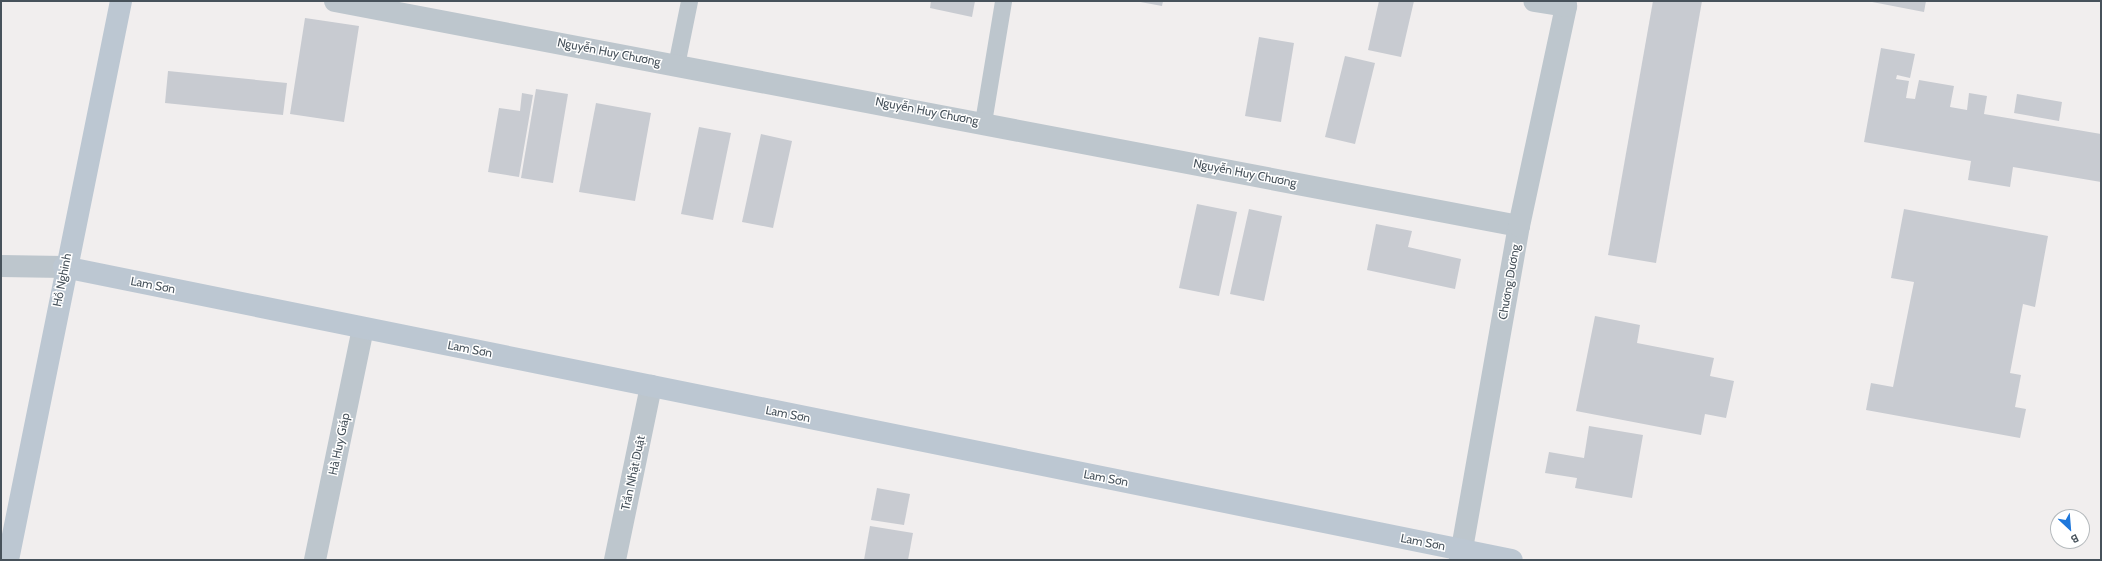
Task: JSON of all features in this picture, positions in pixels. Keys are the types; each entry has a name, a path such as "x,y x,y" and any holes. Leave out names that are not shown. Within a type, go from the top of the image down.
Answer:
{"street":[{"name":"Hồ Nghinh","path":"8,560 64,267 120,1"},
{"name":"Nguyễn Huy Chương","path":"335,1 982,122 1519,226"},
{"name":"Chương Dương","path":"1461,555 1519,226 1566,6 1534,1"},
{"path":"1,266 64,267"},
{"name":"Lam Sơn","path":"64,267 651,386 1461,555 1512,560"},
{"name":"Hà Huy Giáp","path":"315,560 363,328"},
{"name":"Trần Nhật Duật","path":"615,560 651,386"}],"lane":[{"path":"676,65 689,1"},
{"path":"982,122 1003,1"}],"building":[{"path":"931,1 975,1 972,17 930,8"},
{"path":"1135,1 1163,1 1162,6"},
{"path":"1379,1 1414,1 1401,57 1368,50"},
{"path":"1653,1 1702,1 1656,263 1608,255"},
{"path":"1867,1 1926,1 1924,12"},
{"path":"305,18 359,26 344,122 290,114"},
{"path":"1259,37 1294,43 1281,122 1245,116"},
{"path":"1881,48 1915,54 1910,78 1897,75 1896,79 1909,81 1906,98 1915,99 1919,80 1954,86 1950,107 1967,110 1969,93 1987,96 1984,114 2101,134 2101,182 2013,167 2010,187 1968,180 1971,161 1864,142"},
{"path":"1345,56 1375,63 1355,144 1325,137"},
{"path":"168,71 287,83 283,115 165,103"},
{"path":"536,89 568,94 553,183 521,178"},
{"path":"522,93 533,95 519,177 488,172 499,108 520,111"},
{"path":"2017,94 2062,102 2059,121 2014,113"},
{"path":"596,103 651,113 635,201 579,192"},
{"path":"699,127 731,133 713,220 681,214"},
{"path":"761,134 792,141 773,228 742,222"},
{"path":"1197,204 1237,212 1219,296 1179,288"},
{"path":"1249,209 1282,216 1264,301 1230,294"},
{"path":"1904,209 2048,236 2035,307 2023,304 2010,373 2021,375 2015,407 2026,409 2020,438 1866,410 1871,383 1893,387 1914,282 1891,278"},
{"path":"1376,224 1412,231 1408,247 1461,259 1455,289 1367,270"},
{"path":"1595,316 1640,325 1637,343 1714,358 1710,376 1734,381 1726,418 1705,414 1701,435 1576,411"},
{"path":"1589,426 1643,435 1632,498 1575,488 1577,478 1545,473 1549,452 1584,458"},
{"path":"877,488 910,494 904,525 871,520"},
{"path":"870,526 913,533 908,560 864,560"}]}
